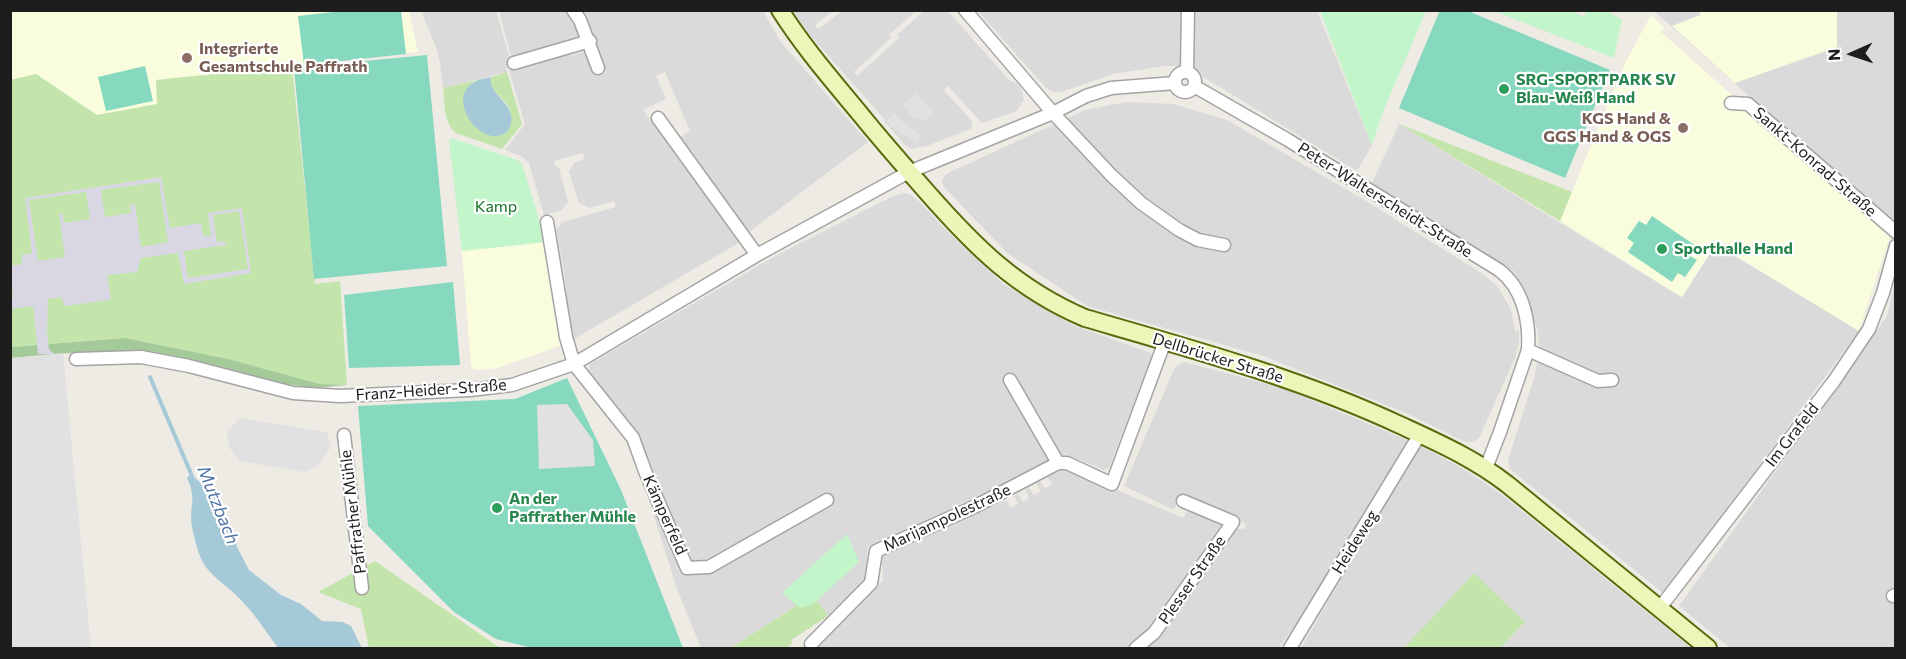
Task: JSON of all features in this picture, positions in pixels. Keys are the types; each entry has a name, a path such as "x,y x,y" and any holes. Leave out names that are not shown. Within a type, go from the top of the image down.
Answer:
{"main road":[{"name":"Dellbrücker Straße","path":"780,10 795,33 886,146 965,235 1020,283 1062,308 1085,318 1296,382 1359,406 1453,449 1486,468 1708,648"}],"street":[{"path":"573,10 590,41 598,68"},
{"path":"965,10 1053,112 1111,175 1141,203 1179,230 1198,240 1224,245"},
{"path":"1187,72 1188,10"},
{"path":"514,63 590,41"},
{"path":"1174,83 1180,72 1187,72 1195,79 1194,86"},
{"name":"Peter-Walterscheidt-Straße","path":"909,172 1086,96 1111,88 1174,83 1178,90 1184,92 1191,90 1194,86 1288,140 1502,271 1510,279 1521,299 1527,318 1528,350 1486,468"},
{"name":"Sankt-Konrad-Straße","path":"1731,103 1748,104 1896,232"},
{"path":"658,118 757,255"},
{"name":"Franz-Heider-Straße","path":"76,359 141,357 189,366 293,393 340,396 470,390 512,385 574,364 757,255 909,172"},
{"path":"547,222 566,337 574,364"},
{"name":"Im Grafeld","path":"1659,609 1834,381 1869,329 1883,293 1896,246"},
{"path":"1010,380 1058,463 1067,463 1112,484 1165,341"},
{"path":"1528,350 1598,381 1612,380"},
{"name":"Kämperfeld","path":"574,364 633,438 687,568 709,567 827,500"},
{"name":"Heideweg","path":"1290,648 1420,434"},
{"name":"Paffrather Mühle","path":"344,435 362,588"},
{"name":"Marijampolestraße","path":"811,644 871,583 876,551 974,507 1058,463"},
{"name":"Plesser Straße","path":"1137,648 1154,633 1233,522 1183,501"}],"shaded area":[{"path":"581,10 763,11 780,41 868,142 749,232 679,138 690,131 665,72 656,76 666,99 643,110 742,241 574,339 571,333 564,271 556,230 563,222 616,207 614,201 589,208 579,203 569,172 574,163 585,159 583,153 554,161 556,167 559,168 568,202 562,210 544,215 529,163 521,156 505,150 525,124 509,70 568,53 570,56 583,52 590,57 596,75 606,72 594,35"},
{"name":"Integrierte Gesamtschule Paffrath","path":"10,11 409,11 418,52 156,80 157,104 96,115 36,74 11,80"},
{"path":"421,11 496,11 512,66 506,68 507,72 443,88 436,47"},
{"path":"499,11 568,11 575,20 581,38 512,60"},
{"path":"792,11 833,11 815,25 818,29 842,11 916,11 889,35 891,38 854,72 857,76 899,38 897,35 924,11 948,11 1009,80 1021,88 1024,100 1017,111 982,123 948,86 944,90 972,121 972,127 927,146 911,149 884,121"},
{"path":"978,11 1317,11 1372,145 1357,171 1190,69 1179,66 1164,66 1113,74 1062,92 1053,92 1045,87"},
{"path":"1654,11 1895,11 1895,218 1886,218"},
{"path":"1700,11 1837,11 1837,47 1735,83 1672,26 1700,15"},
{"name":"KGS Hand & GGS Hand & OGS","path":"1651,15 1665,28 1661,32 1890,236 1859,331 1716,244 1682,297 1560,221 1625,63"},
{"path":"916,93 934,113 923,122 918,116 914,119 902,105"},
{"path":"1126,102 1173,104 1227,120 1361,198 1483,274 1498,287 1511,310 1515,331 1519,331 1519,341 1515,358 1479,438 1473,442 1465,442 1406,413 1263,356 1087,306 1007,253 944,187 942,181 946,174 1085,110"},
{"path":"894,113 922,136 917,143 892,127 886,120"},
{"path":"1399,124 1681,297 1715,244 1859,331 1664,594 1510,469 1508,460 1535,375 1539,348 1538,330 1515,272 1372,183"},
{"path":"161,177 170,228 201,223 203,236 211,236 208,213 242,208 251,273 184,284 178,253 141,258 137,272 107,275 111,298 109,300 64,306 62,297 48,299 47,331 49,349 54,354 38,354 33,306 11,309 13,299 11,266 22,264 22,255 32,253 25,198","holes":["159,182 168,242 141,247 135,204 130,205 131,213 105,217 101,190","86,192 90,219 64,223 63,214 59,214 65,257 38,261 29,200","239,211 248,269 188,278 184,251 226,245 225,241 217,242 213,215"]},
{"path":"905,193 920,202 1003,284 1072,325 1151,353 1152,357 1109,468 1104,470 1065,454 964,505 867,547 867,580 828,616 810,592 794,607 731,648 701,648 677,589 624,421 591,378 590,364 775,256 893,196"},
{"path":"546,242 562,345 498,368 475,370 471,366 462,251"},
{"path":"1895,283 1895,648 1730,648 1679,606 1887,316"},
{"path":"63,353 91,648 11,648 11,358"},
{"path":"1184,362 1283,388 1409,441 1336,565 1334,564 1315,597 1279,648 1147,648 1159,636 1235,528 1244,529 1247,524 1180,498 1174,510 1124,486 1175,367"},
{"path":"567,404 593,440 595,466 539,469 537,405"},
{"path":"240,418 327,432 331,447 317,467 304,472 239,461 229,447 227,432"},
{"path":"1419,445 1462,468 1497,491 1691,648 1301,648"},
{"path":"1063,469 1183,518 1190,508 1222,523 1223,526 1152,631 1130,648 817,648 883,580 882,555 1006,500 1011,508 1018,504 1014,496 1018,494 1023,502 1029,498 1025,490 1029,487 1034,495 1041,491 1036,483 1040,481 1045,489 1052,484 1047,477"}],"green space":[{"path":"352,10 401,11 406,54 304,65 298,16"},
{"name":"SRG-SPORTPARK SV Blau-Weiß Hand","path":"1440,10 1468,11 1610,70 1565,178 1399,108"},
{"path":"1320,11 1426,11 1382,114 1372,145"},
{"path":"1494,11 1573,11 1583,17 1588,11 1608,11 1622,20 1614,58"},
{"path":"427,55 447,266 314,279 294,68"},
{"path":"145,66 153,101 106,111 98,77"},
{"path":"292,66 315,284 340,281 347,385 320,384 227,359 125,338 11,347 10,80 36,74 97,115 157,104 156,80"},
{"path":"507,72 522,124 502,149 456,133 447,118 443,88 486,78 472,83 467,88 473,124 485,133 499,136 508,131 511,116 508,105 493,88 491,77"},
{"path":"1399,124 1572,192 1560,221"},
{"name":"Kamp","path":"450,139 517,160 522,164 546,242 462,251"},
{"name":"Sporthalle Hand","path":"1652,216 1696,246 1690,256 1697,260 1685,277 1678,273 1672,282 1628,252 1634,243 1627,238 1639,221 1646,225"},
{"path":"453,282 460,365 349,368 344,295"},
{"path":"125,338 228,359 320,384 347,385 315,388 278,383 205,364 140,353 94,351 11,358 11,347"},
{"name":"An der Paffrather Mühle","path":"567,378 621,490 683,648 532,648 496,639 454,612 368,526 358,406 515,399"},
{"path":"847,534 859,562 812,605 800,608 782,593"},
{"path":"375,561 500,648 369,648 361,609 318,592"},
{"path":"1474,573 1525,622 1500,648 1404,648"},
{"path":"810,592 828,616 791,640 793,642 787,648 731,648 794,607"}],"water":[{"path":"491,77 494,91 511,115 508,131 499,136 480,131 472,124 463,104 464,94 469,86"},
{"path":"191,474 204,486 211,486 218,491 238,549 249,570 281,595 301,604 322,621 343,622 351,626 362,648 278,648 247,607 210,572 201,558 191,522 192,493 187,478"}],"waterway":[{"name":"Mutzbach","path":"150,377 192,476"}],"place":[{"name":"Integrierte Gesamtschule Paffrath","path":"187,58"},
{"name":"SRG-SPORTPARK SV Blau-Weiß Hand","path":"1504,89"},
{"name":"KGS Hand & GGS Hand & OGS","path":"1683,128"},
{"name":"Sporthalle Hand","path":"1662,249"},
{"name":"An der Paffrather Mühle","path":"497,508"}]}
